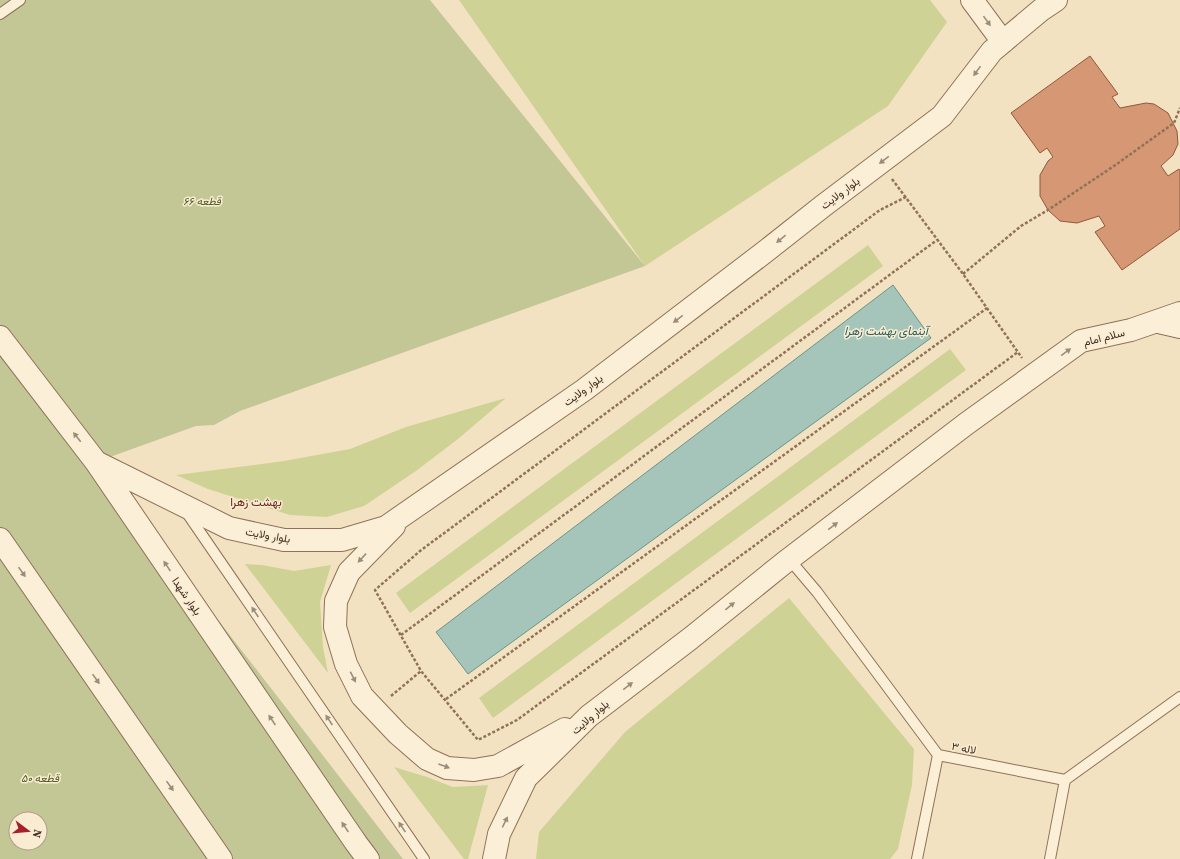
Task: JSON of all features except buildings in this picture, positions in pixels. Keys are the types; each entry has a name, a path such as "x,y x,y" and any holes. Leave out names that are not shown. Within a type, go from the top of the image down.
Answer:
{"street":[{"path":"972,0 1003,42 1044,3"},
{"name":"بلوار ولایت","path":"96,462 229,528 284,540 342,540 386,527 584,390 942,116 992,51 1003,42"},
{"name":"سلام امام","path":"1034,375 1081,341 1131,330 1180,313"},
{"path":"1154,322 1180,328"},
{"name":"بلوار شهدا","path":"0,337 96,462 368,859"},
{"name":"بلوار ولایت","path":"494,859 499,834 526,778 590,716 691,638 789,559 966,424 1034,375"},
{"path":"409,510 349,572 336,601 335,627 346,664 362,696 398,734 427,758 447,768 474,770 498,766 590,716"},
{"path":"0,539 215,857"}],"lane":[{"path":"0,14 20,0"},
{"path":"180,504 424,859"},
{"path":"789,559 816,592 938,755"},
{"path":"1050,859 1065,780 1180,697"},
{"name":"لاله ۳","path":"917,859 938,755 1065,780"}],"path":[{"path":"963,274 1021,226 1114,166 1174,123 1180,108"},
{"path":"880,163 963,274 1034,375"},
{"path":"906,197 880,210 861,224 420,551 375,590 421,671 478,740 517,720 1018,352"},
{"path":"401,635 937,240"},
{"path":"446,700 987,308"},
{"path":"375,709 421,671"}],"green space":[{"path":"0,0 430,0 645,266 240,411 214,425 196,426 96,462 403,859 0,859"},
{"path":"459,0 930,0 947,22 888,106 645,266"},
{"path":"868,245 883,266 410,613 396,593"},
{"path":"950,349 966,370 493,718 479,698"},
{"path":"506,398 458,439 416,471 364,506 327,517 290,515 208,489 176,475 284,461 350,449 406,427"},
{"path":"245,564 262,565 294,571 331,565 320,602 323,647 328,673"},
{"path":"789,598 914,749 912,785 898,849 890,859 536,859 539,832 625,732"},
{"path":"394,767 453,787 488,785 468,859 464,859"}],"water":[{"name":"آبنمای بهشت زهرا","path":"893,285 931,338 468,674 436,632"}],"district":[{"name":"بهشت زهرا","path":"256,502"}],"park label":[{"name":"قطعه ۶۶","path":"202,201"},
{"name":"قطعه ۵۰","path":"40,778"}]}
